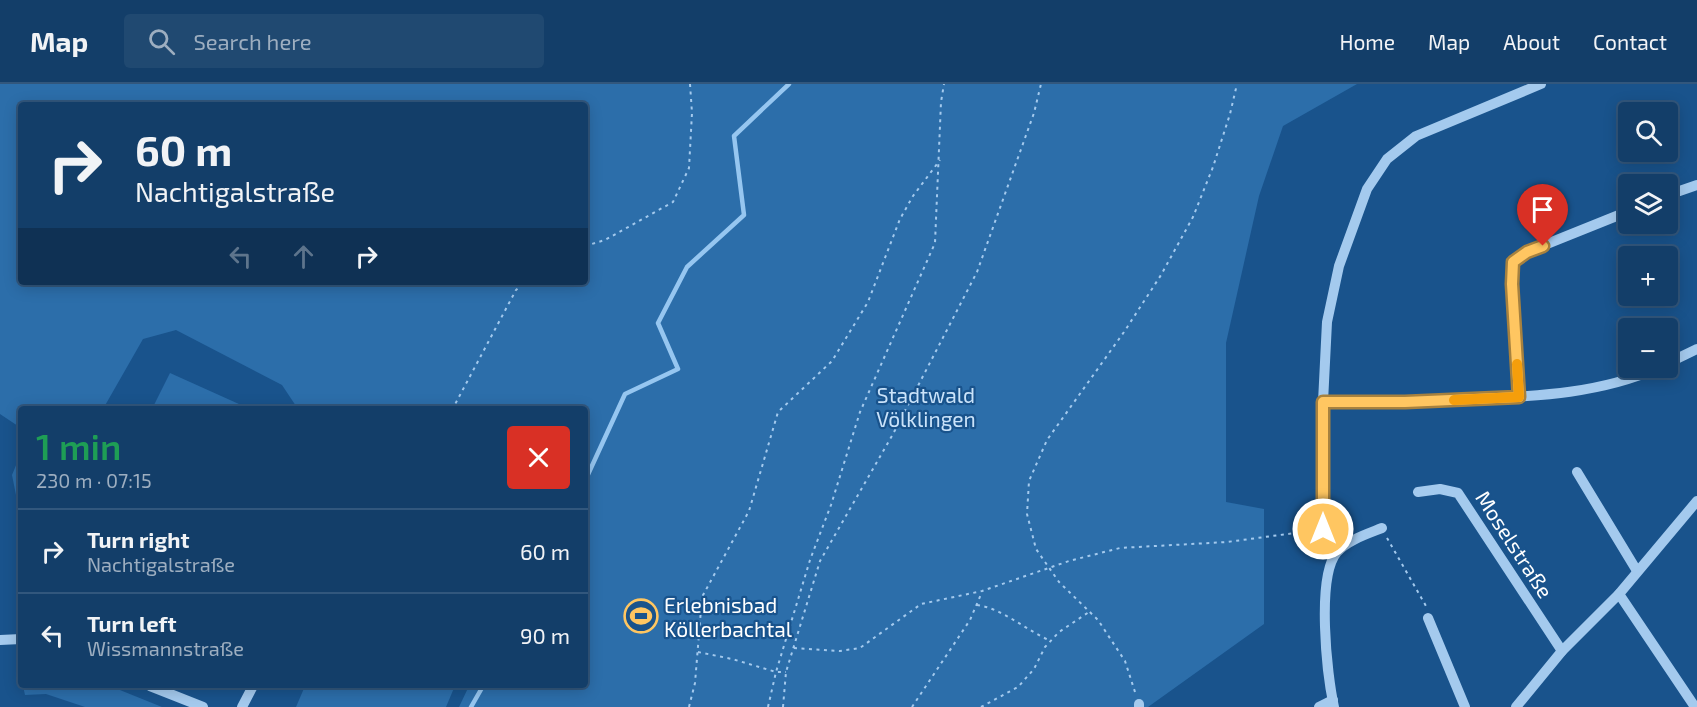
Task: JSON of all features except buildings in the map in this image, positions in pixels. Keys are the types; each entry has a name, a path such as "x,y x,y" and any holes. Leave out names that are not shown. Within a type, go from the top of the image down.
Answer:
{"street":[{"path":"1323,529 1323,402 1327,322 1338,266 1367,189 1387,159 1416,136 1541,84"},
{"path":"1678,192 1697,185"},
{"path":"1519,397 1512,284 1513,262 1527,252 1618,215"},
{"path":"1678,358 1697,349"},
{"path":"1323,402 1405,402 1548,396 1599,387 1632,378"},
{"path":"1577,471 1637,571"},
{"name":"Moselstraße","path":"1418,492 1440,489 1458,493 1562,651"},
{"path":"1516,707 1562,651 1619,594 1697,501"},
{"path":"1319,707 1333,704 1325,623 1326,585 1330,566 1338,552 1357,539 1382,528"},
{"path":"1619,594 1695,707"},
{"path":"1428,618 1465,707"},
{"path":"0,640 18,639"},
{"path":"155,688 203,707"},
{"path":"242,707 252,688"}],"path":[{"path":"588,245 605,240 673,202 689,168 692,112 690,84"},
{"path":"768,707 776,672 810,560 831,505 860,412 935,243 941,102 944,84"},
{"path":"783,707 786,672 820,561 893,434 976,272 1034,113 1041,84"},
{"path":"1139,705 1125,661 1098,620 1059,582 1036,549 1027,514 1029,481 1047,440 1124,332 1161,275 1193,217 1213,167 1237,84"},
{"path":"689,707 695,683 702,597 749,511 778,412 832,360 868,302 900,219 913,196 940,160"},
{"path":"454,406 516,290 522,285"},
{"path":"1382,528 1427,608 1428,618"},
{"path":"794,648 840,651 860,648 921,604 982,591 1049,568 1120,548 1227,542 1323,529"},
{"path":"912,707 970,620 982,591"},
{"path":"977,605 989,606 1036,635 1051,641"},
{"path":"981,707 1018,687 1034,669 1045,647 1059,632 1089,612"},
{"path":"697,651 732,658 776,672 786,672"}],"green space":[{"name":"Stadtwald Völklingen","path":"0,84 1357,84 1283,126 1259,196 1226,343 1226,502 1264,509 1264,624 1148,707 459,707 468,688 588,688 588,406 296,406 282,385 176,330 143,339 105,406 18,406 18,426 0,414"},
{"path":"170,373 243,406 154,406"},
{"path":"18,460 18,505 12,475"},
{"path":"23,688 115,688 162,707 85,707 46,694 25,695"},
{"path":"304,688 454,688 446,707 296,707"}],"waterway":[{"path":"588,474 625,394 678,369 658,323 687,267 744,215 734,136 789,84"},
{"path":"471,707 482,688"}],"slow traffic":[{"path":"1454,400 1519,397 1517,364"}],"place":[{"name":"Erlebnisbad Köllerbachtal","path":"641,616"}],"route":[{"path":"1323,529 1323,402 1405,402 1519,397 1512,284 1513,262 1527,252 1543,246"}]}
